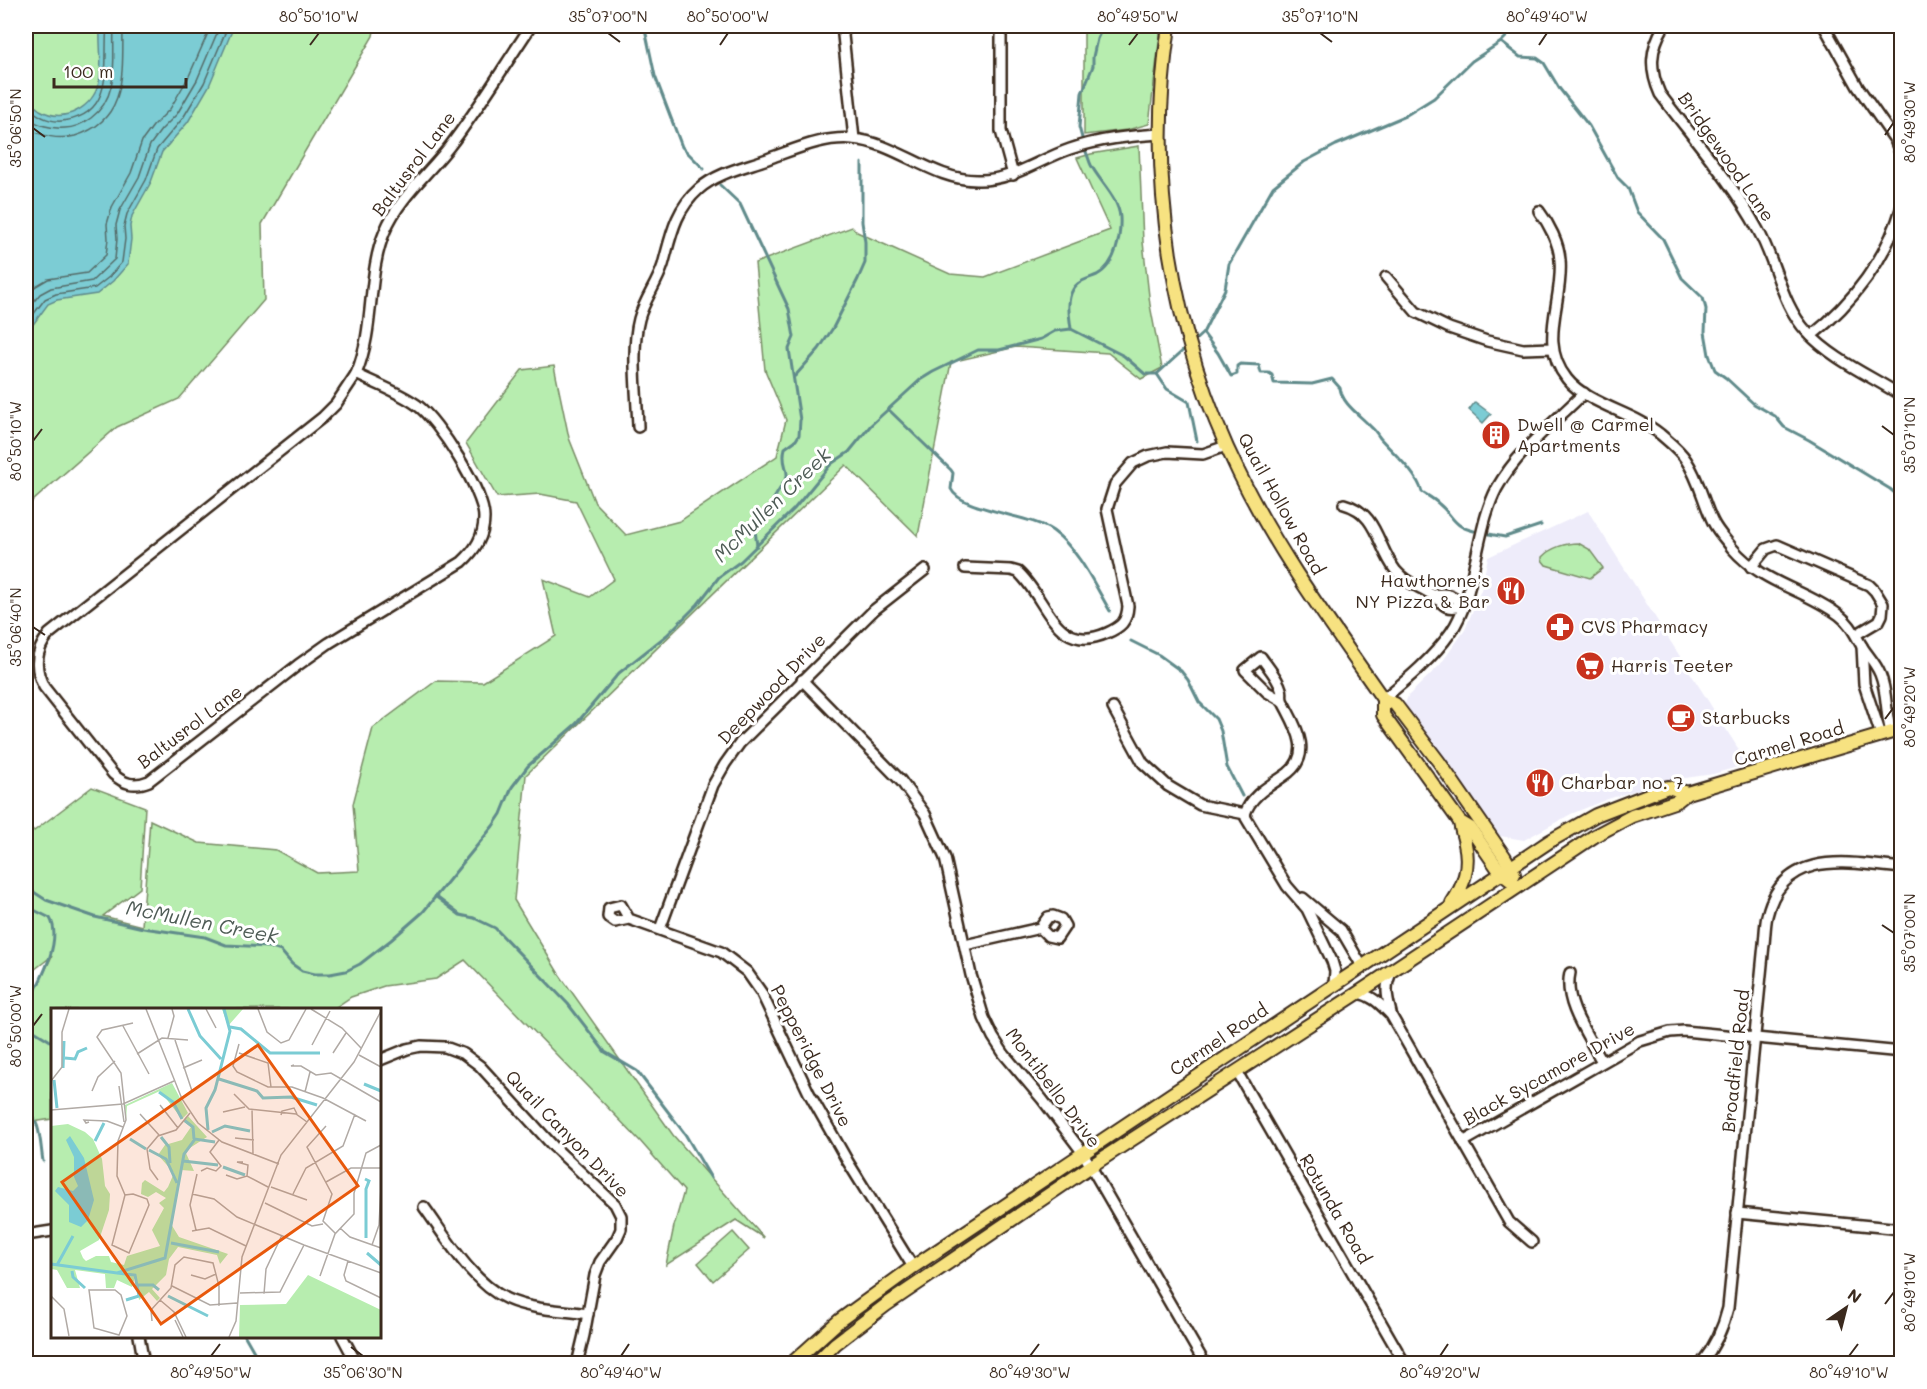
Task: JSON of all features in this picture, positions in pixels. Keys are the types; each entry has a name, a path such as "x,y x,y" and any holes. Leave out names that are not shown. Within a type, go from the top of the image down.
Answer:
{"main road":[{"name":"Quail Hollow Road","path":"1168,26 1160,134 1167,233 1173,277 1192,356 1226,446 1292,566 1383,699 1395,704 1438,762 1506,870"},
{"name":"Quail Hollow Road","path":"1383,699 1383,715 1460,822 1470,828 1518,886"},
{"name":"Carmel Road","path":"815,1364 835,1344 886,1305 1091,1166 1596,835 1632,816 1677,801 1687,793 1891,732"},
{"name":"Carmel Road","path":"792,1364 840,1320 913,1267 1564,832 1633,800 1668,787 1687,793"},
{"path":"1448,908 1462,886 1467,863 1460,822"},
{"path":"1358,993 1363,974 1362,966"}],"street":[{"name":"Baltusrol Lane","path":"356,374 413,403 430,416 440,428 481,502 483,528 476,546 462,562 329,643 298,665 149,781 131,785 124,783 113,774 39,679 37,660 43,641 56,628 323,417 336,404 356,374 365,347 370,324 375,264 385,229 398,207 463,128 531,26"},
{"path":"842,26 854,139"},
{"path":"1001,26 1001,131 1013,175"},
{"name":"Bridgewood Lane","path":"1664,26 1657,37 1652,61 1658,88 1748,214 1767,248 1791,309 1811,336 1830,351 1902,396"},
{"path":"1824,26 1858,87 1895,140 1902,157"},
{"path":"638,427 636,343 637,326 644,305 661,269 674,222 682,207 701,187 724,174 821,141 854,139 882,146 958,178 975,181 991,180 1013,175 1072,148 1123,137 1160,134"},
{"path":"1811,336 1842,309 1864,283 1884,247 1902,206"},
{"path":"1539,211 1546,220 1559,251 1561,263 1552,348 1565,378 1584,393 1643,422 1674,447 1686,460 1714,523 1735,551 1751,567 1768,579 1830,610 1846,622 1857,634 1884,683 1891,732"},
{"path":"1386,277 1416,312 1449,328 1487,341 1523,349 1552,348"},
{"path":"1383,699 1427,661 1452,631 1463,606 1483,527 1497,488 1523,452 1584,393"},
{"path":"965,568 1018,572 1051,620 1066,633 1078,637 1094,637 1120,627 1127,618 1128,606 1107,509 1115,484 1133,463 1148,456 1167,452 1203,454 1226,446"},
{"path":"1344,504 1360,511 1368,518 1375,527 1390,562 1404,580 1434,595 1440,603 1451,608 1463,606"},
{"path":"1751,567 1766,549 1778,545 1869,585 1883,604 1882,615 1879,621 1857,634"},
{"name":"Deepwood Drive","path":"660,929 707,801 725,764 750,731 874,610 925,570"},
{"path":"1862,646 1864,684 1891,732"},
{"path":"1245,814 1258,794 1291,770 1300,756 1298,729 1281,700 1267,692 1245,670 1261,657 1281,689 1281,700"},
{"name":"Montibello Drive","path":"802,680 901,781 925,814 945,858 981,1008 993,1037 1083,1153 1205,1364"},
{"path":"1113,708 1143,763 1168,786 1200,805 1245,814 1287,886 1307,909 1332,962 1335,971 1334,984"},
{"name":"Broadfield Road","path":"1701,1364 1720,1334 1728,1308 1767,916 1771,904 1783,885 1800,871 1823,863 1836,862 1902,868"},
{"path":"1287,886 1341,930 1362,966"},
{"name":"Pepperidge Drive","path":"629,919 721,952 735,961 752,979 761,992 808,1093 913,1267"},
{"path":"965,945 1040,928"},
{"path":"1391,1015 1386,992 1387,981 1393,970"},
{"path":"1570,973 1568,981 1572,1002 1602,1062"},
{"path":"1358,993 1376,999 1391,1015 1509,1222 1532,1242"},
{"name":"Black Sycamore Drive","path":"1463,1142 1640,1041 1670,1032 1902,1052"},
{"name":"Quail Canyon Drive","path":"381,1060 406,1049 421,1046 445,1047 464,1054 480,1066 554,1147 612,1200 621,1216 621,1229 600,1262 595,1275 577,1364"},
{"name":"Rotunda Road","path":"1237,1072 1405,1364"},
{"path":"424,1207 476,1277 498,1294 531,1306 588,1314"},
{"path":"1737,1213 1902,1229"},
{"path":"26,1235 51,1231"},
{"path":"139,1338 144,1364"},
{"path":"343,1338 357,1364"}],"shaded area":[{"path":"1588,511 1748,764 1713,774 1664,781 1605,800 1571,814 1524,840 1500,836 1405,704 1408,696 1440,665 1465,630 1481,590 1488,557"}],"green space":[{"path":"26,26 375,26 373,36 262,224 264,300 179,399 117,427 26,507"},
{"path":"1084,26 1161,26 1149,124 1127,130 1084,135"},
{"path":"1139,146 1143,242 1150,305 1162,368 1141,379 1108,353 1016,347 951,362 918,536 846,465 526,775 514,900 559,974 673,1135 764,1238 736,1220 666,1265 684,1191 640,1141 465,960 436,979 384,986 351,997 334,1008 51,1008 51,1119 26,1123 26,1011 52,956 26,976 26,822 34,831 92,787 145,807 140,888 103,916 142,926 150,820 199,843 276,850 317,873 359,871 353,804 373,728 436,681 483,682 556,636 543,579 590,597 614,579 576,501 540,494 497,497 466,443 522,370 554,366 569,438 595,503 626,535 680,521 777,456 786,420 765,370 755,263 852,227 857,232 950,274 985,277 1110,230 1077,158"},
{"path":"1578,543 1589,549 1603,568 1590,578 1546,565 1542,560 1545,554 1554,549"},
{"path":"733,1232 749,1250 713,1281 698,1263"}],"water":[{"path":"102,26 234,26 209,86 188,122 162,152 151,182 132,216 128,264 97,294 57,300 48,304 26,334 26,97 40,110 49,114 68,114 84,106 96,91 99,82"},
{"path":"1475,402 1491,414 1483,423 1469,410"}],"waterway":[{"path":"1082,138 1079,127 1082,93 1093,66 1097,39 1103,26"},
{"name":"McMullen Creek","path":"1193,342 1203,333 1225,289 1229,264 1273,187 1304,162 1336,145 1405,116 1434,98 1472,61 1501,42 1517,26"},
{"path":"645,29 655,76 682,147 704,169"},
{"path":"1501,42 1520,57 1537,58 1544,63 1559,88 1589,126 1618,178 1628,188 1637,212 1663,239 1682,278 1703,298 1706,309 1705,332 1709,355 1715,370 1754,404 1775,416 1784,427 1890,489 1902,499"},
{"path":"1071,329 1069,305 1074,288 1084,280 1097,275 1109,264 1120,233 1119,210 1091,165 1086,152"},
{"path":"795,376 819,349 833,328 865,263 862,163"},
{"path":"720,185 740,204 789,309 794,337 789,349 800,420 799,435 785,448 787,477 755,530 757,546"},
{"name":"McMullen Creek","path":"26,887 46,900 95,917 143,928 205,937 226,945 269,947 281,951 292,964 302,971 315,974 346,971 360,964 423,912 493,826 501,814 512,787 528,766 576,724 619,673 667,635 698,604 719,577 741,561 794,509 831,464 849,452 871,425 920,380 978,350 999,350 1041,339 1055,331 1071,329 1124,356 1145,374 1157,374 1188,346"},
{"path":"1203,333 1231,376 1237,374 1237,366 1240,364 1259,365 1261,373 1272,375 1274,383 1312,384 1332,379 1340,388 1348,404 1374,429 1410,471 1422,492 1444,508 1457,523 1474,531"},
{"path":"1157,374 1167,389 1189,402 1197,441"},
{"path":"888,409 951,470 953,473 951,489 957,496 982,507 1042,525 1062,539 1085,568 1110,611"},
{"path":"1489,534 1505,537 1541,525"},
{"path":"1131,641 1159,655 1181,671 1199,702 1216,719 1221,731 1227,767 1242,796"},
{"path":"435,896 460,915 474,918 495,928 568,1004 605,1052 637,1071 685,1134 711,1178"},
{"path":"26,906 50,918 54,939 47,964 26,1009"},
{"path":"26,1026 51,1041"},
{"path":"26,1110 35,1119 43,1161"},
{"path":"246,1338 261,1364"}],"place":[{"name":"Dwell @ Carmel Apartments","path":"1496,435"},
{"name":"Hawthorne's NY Pizza & Bar","path":"1511,591"},
{"name":"CVS Pharmacy","path":"1560,627"},
{"name":"Harris Teeter","path":"1590,666"},
{"name":"Starbucks","path":"1681,718"},
{"name":"Charbar no. 7","path":"1540,783"}]}
